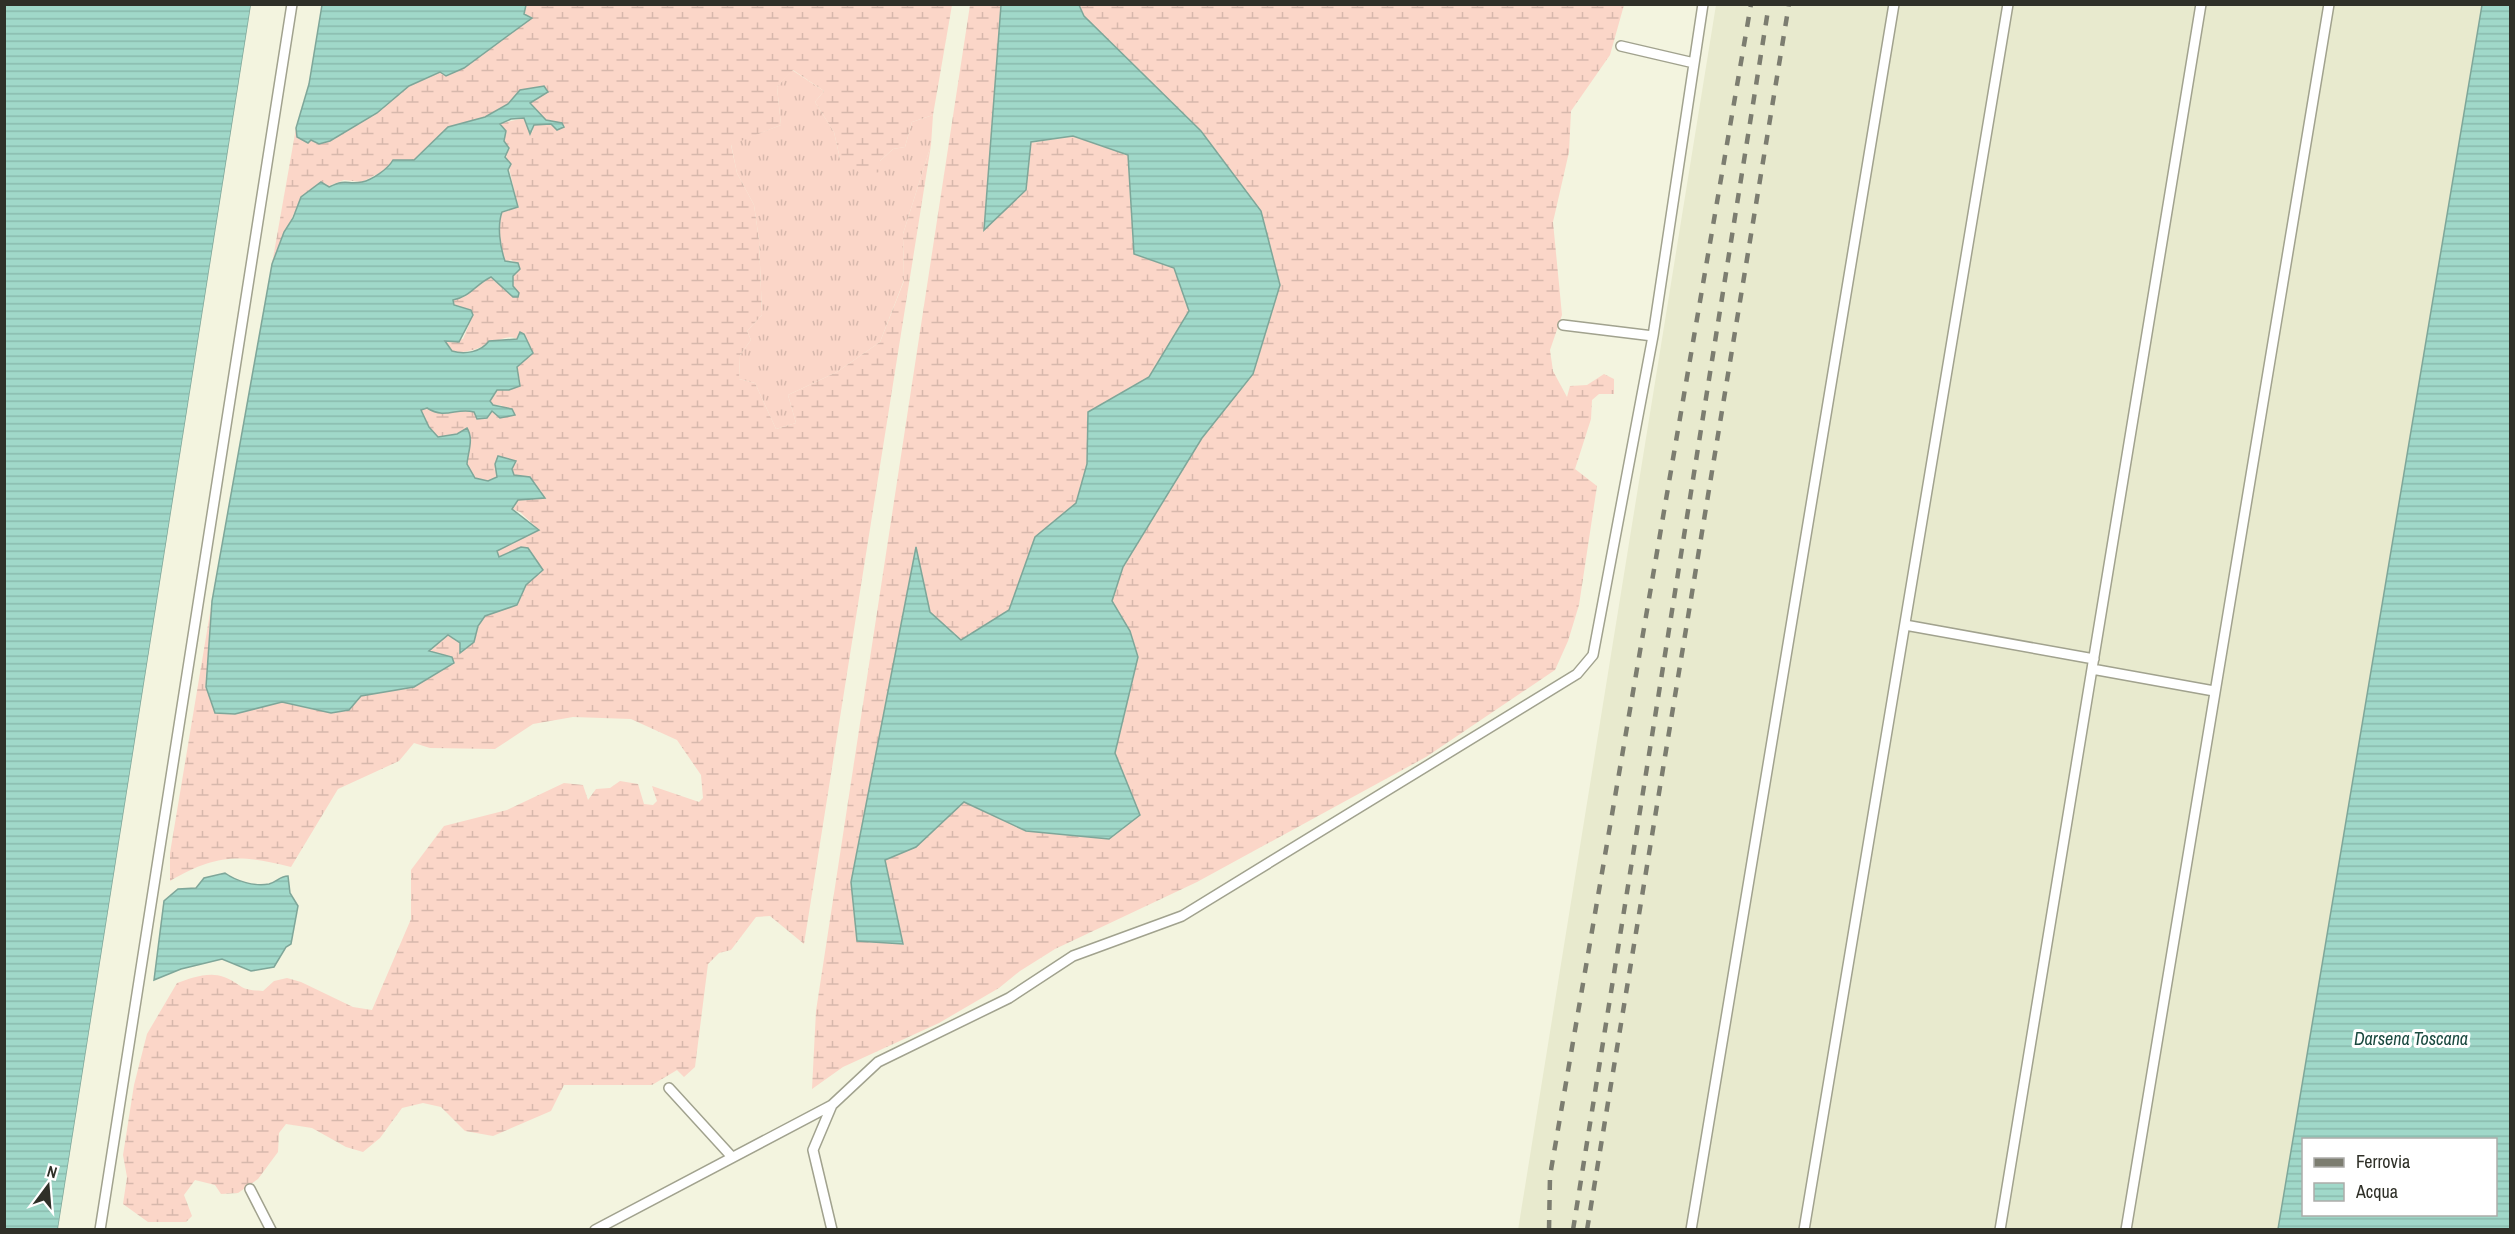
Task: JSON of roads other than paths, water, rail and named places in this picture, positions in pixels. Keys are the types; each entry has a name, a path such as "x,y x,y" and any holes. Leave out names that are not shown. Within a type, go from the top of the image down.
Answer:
{"lane":[{"path":"100,1230 292,4"},
{"path":"595,1230 832,1105 878,1062 1009,998 1073,956 1182,916 1577,674 1593,655 1653,336 1703,4"},
{"path":"1690,1230 1894,4"},
{"path":"1804,1230 2008,4"},
{"path":"2000,1230 2201,4"},
{"path":"2126,1230 2329,4"},
{"path":"1621,46 1694,63"},
{"path":"1563,325 1653,336"},
{"path":"1905,625 2214,691"},
{"path":"669,1088 732,1157"},
{"path":"832,1105 813,1150 832,1230"},
{"path":"250,1189 271,1230"}],"water":[{"path":"5,5 251,5 58,1229 5,1230"},
{"path":"322,5 526,5 524,14 532,18 464,68 446,76 440,72 409,86 377,113 330,141 319,144 311,140 308,143 297,137 296,128 309,84"},
{"path":"1001,5 1079,5 1084,16 1201,131 1261,211 1280,285 1253,374 1202,438 1123,567 1112,601 1130,631 1138,657 1115,753 1140,815 1109,839 1026,831 964,802 916,847 885,860 903,944 857,941 851,882 916,547 930,612 961,640 1009,610 1035,537 1076,503 1087,464 1088,412 1149,377 1189,311 1174,268 1134,254 1128,155 1073,136 1031,142 1026,190 984,230"},
{"name":"Darsena Toscana","path":"2482,5 2510,5 2510,1229 2278,1229"},
{"path":"544,86 548,92 530,103 546,120 562,123 564,127 557,130 551,124 534,125 530,134 524,118 511,119 500,124 506,131 504,141 509,148 505,157 511,164 508,170 518,207 502,212 500,237 505,261 518,263 520,269 513,276 513,286 519,293 518,297 513,297 491,277 486,280 464,296 453,300 454,305 471,310 473,315 459,342 445,341 452,351 467,352 482,348 489,341 517,339 520,332 524,334 533,353 517,367 520,386 509,390 497,390 490,401 493,405 512,409 515,415 500,418 492,411 487,418 477,419 474,412 468,411 440,413 427,408 421,410 429,427 438,437 457,434 467,428 470,441 467,464 475,478 488,481 497,477 495,464 498,456 516,461 512,469 514,475 530,477 545,498 518,500 512,509 539,530 497,551 499,557 521,547 528,548 543,570 526,585 517,605 485,616 478,626 474,642 460,653 460,643 448,635 429,651 452,657 454,663 414,687 361,696 349,710 331,713 282,702 235,714 215,713 206,687 212,601 272,264 301,197 321,182 329,187 344,182 362,182 379,174 393,160 414,160 448,127 485,117 508,104 520,90"},
{"path":"225,873 240,881 258,885 269,884 288,876 290,893 298,906 291,944 286,947 274,967 251,971 222,959 181,969 154,980 164,901 178,889 196,888 204,878"}],"railway":[{"path":"1549,1230 1550,1176 1751,4"},
{"path":"1573,1230 1769,4"},
{"path":"1587,1230 1789,4"}]}
